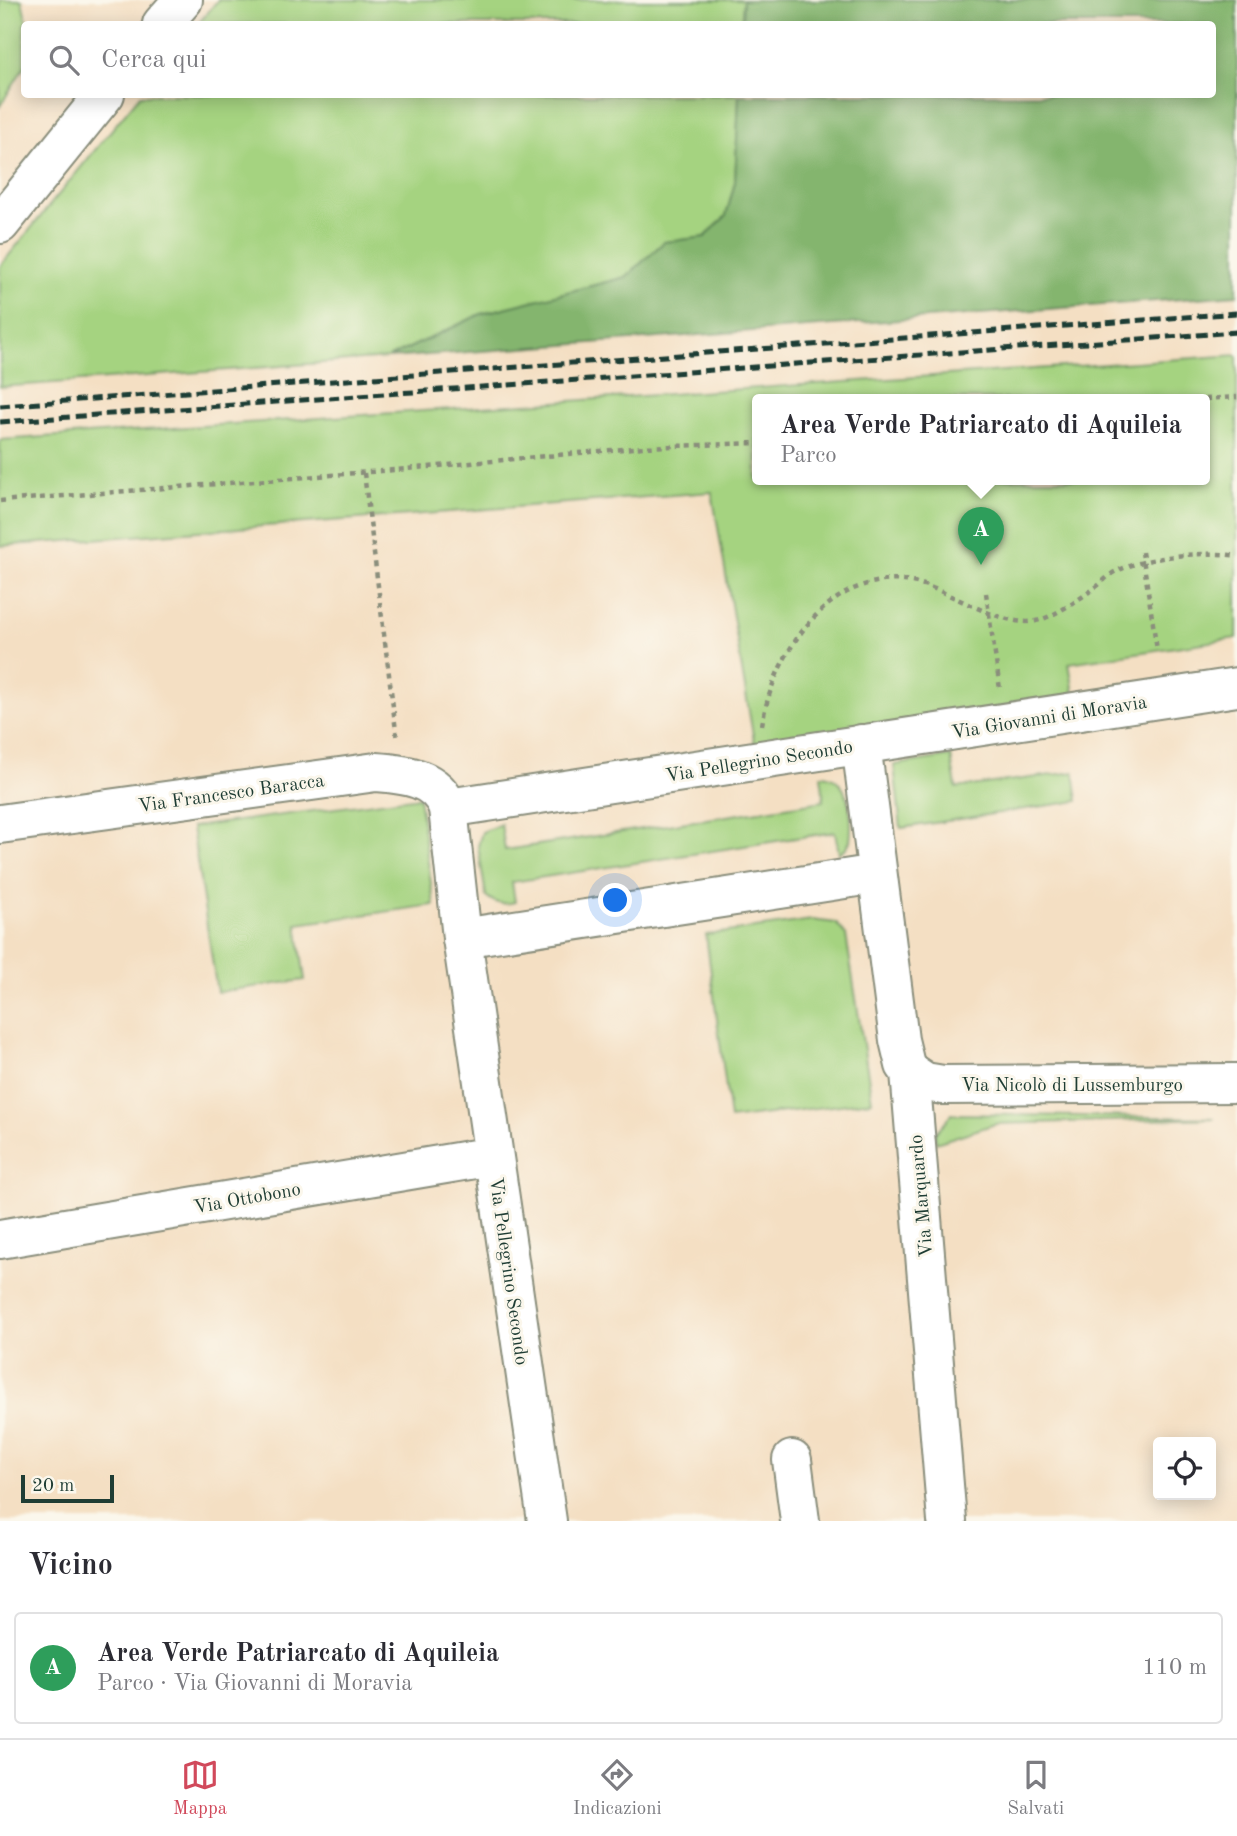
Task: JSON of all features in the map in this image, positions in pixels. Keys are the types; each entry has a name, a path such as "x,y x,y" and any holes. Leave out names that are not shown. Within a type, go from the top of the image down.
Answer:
{"street":[{"path":"165,21 183,0"},
{"path":"0,225 102,98"},
{"name":"Via Giovanni di Moravia","path":"861,744 1237,687"},
{"name":"Via Pellegrino Secondo","path":"547,1521 462,938 448,808 861,744 877,874"},
{"name":"Via Francesco Baracca","path":"0,824 376,772 419,778 436,788 445,798 448,808"},
{"path":"462,938 877,874"},
{"name":"Via Marquardo","path":"877,874 899,1040 905,1065 910,1072 947,1521"},
{"name":"Via Nicolò di Lussemburgo","path":"910,1072 925,1082 943,1085 1237,1083"},
{"name":"Via Ottobono","path":"0,1239 494,1156"},
{"path":"792,1460 800,1521"}],"path":[{"path":"1210,399 1237,397"},
{"path":"0,501 644,447 752,443"},
{"path":"364,472 401,774"},
{"path":"1142,552 1157,650"},
{"path":"757,760 764,714 795,639 812,619 840,594 869,582 899,580 921,584 1013,621 1035,621 1095,588 1116,571 1144,563 1208,552 1237,556"},
{"path":"986,593 1005,722"}],"green space":[{"path":"0,0 22,0 26,21 21,21 21,72 0,106"},
{"path":"218,0 743,0 742,21 200,21"},
{"path":"743,0 1237,0 1237,295 388,358 481,314 626,277 664,242 705,237 726,216 735,182 739,98 1216,98 1216,21 742,21"},
{"path":"138,98 739,98 735,182 726,216 705,237 664,242 626,277 481,314 388,358 0,387 0,266"},
{"path":"1237,355 1237,638 1069,663 1075,700 755,747 712,492 0,546 0,440"},
{"path":"951,756 956,788 1074,772 1078,801 901,828 894,765"},
{"path":"821,775 838,782 848,799 850,841 839,853 835,832 512,882 515,902 511,903 503,904 486,896 478,846 482,832 501,824 505,850 824,801"},
{"path":"419,797 434,905 297,924 305,980 217,992 192,827"},
{"path":"812,920 836,923 846,935 872,1101 730,1119 706,935"},
{"path":"952,1114 1215,1118 995,1124 936,1143 935,1133"}],"railway":[{"path":"0,406 1237,313"},
{"path":"0,422 1237,332"}],"place":[{"name":"Area Verde Patriarcato di Aquileia","path":"981,565"}]}
